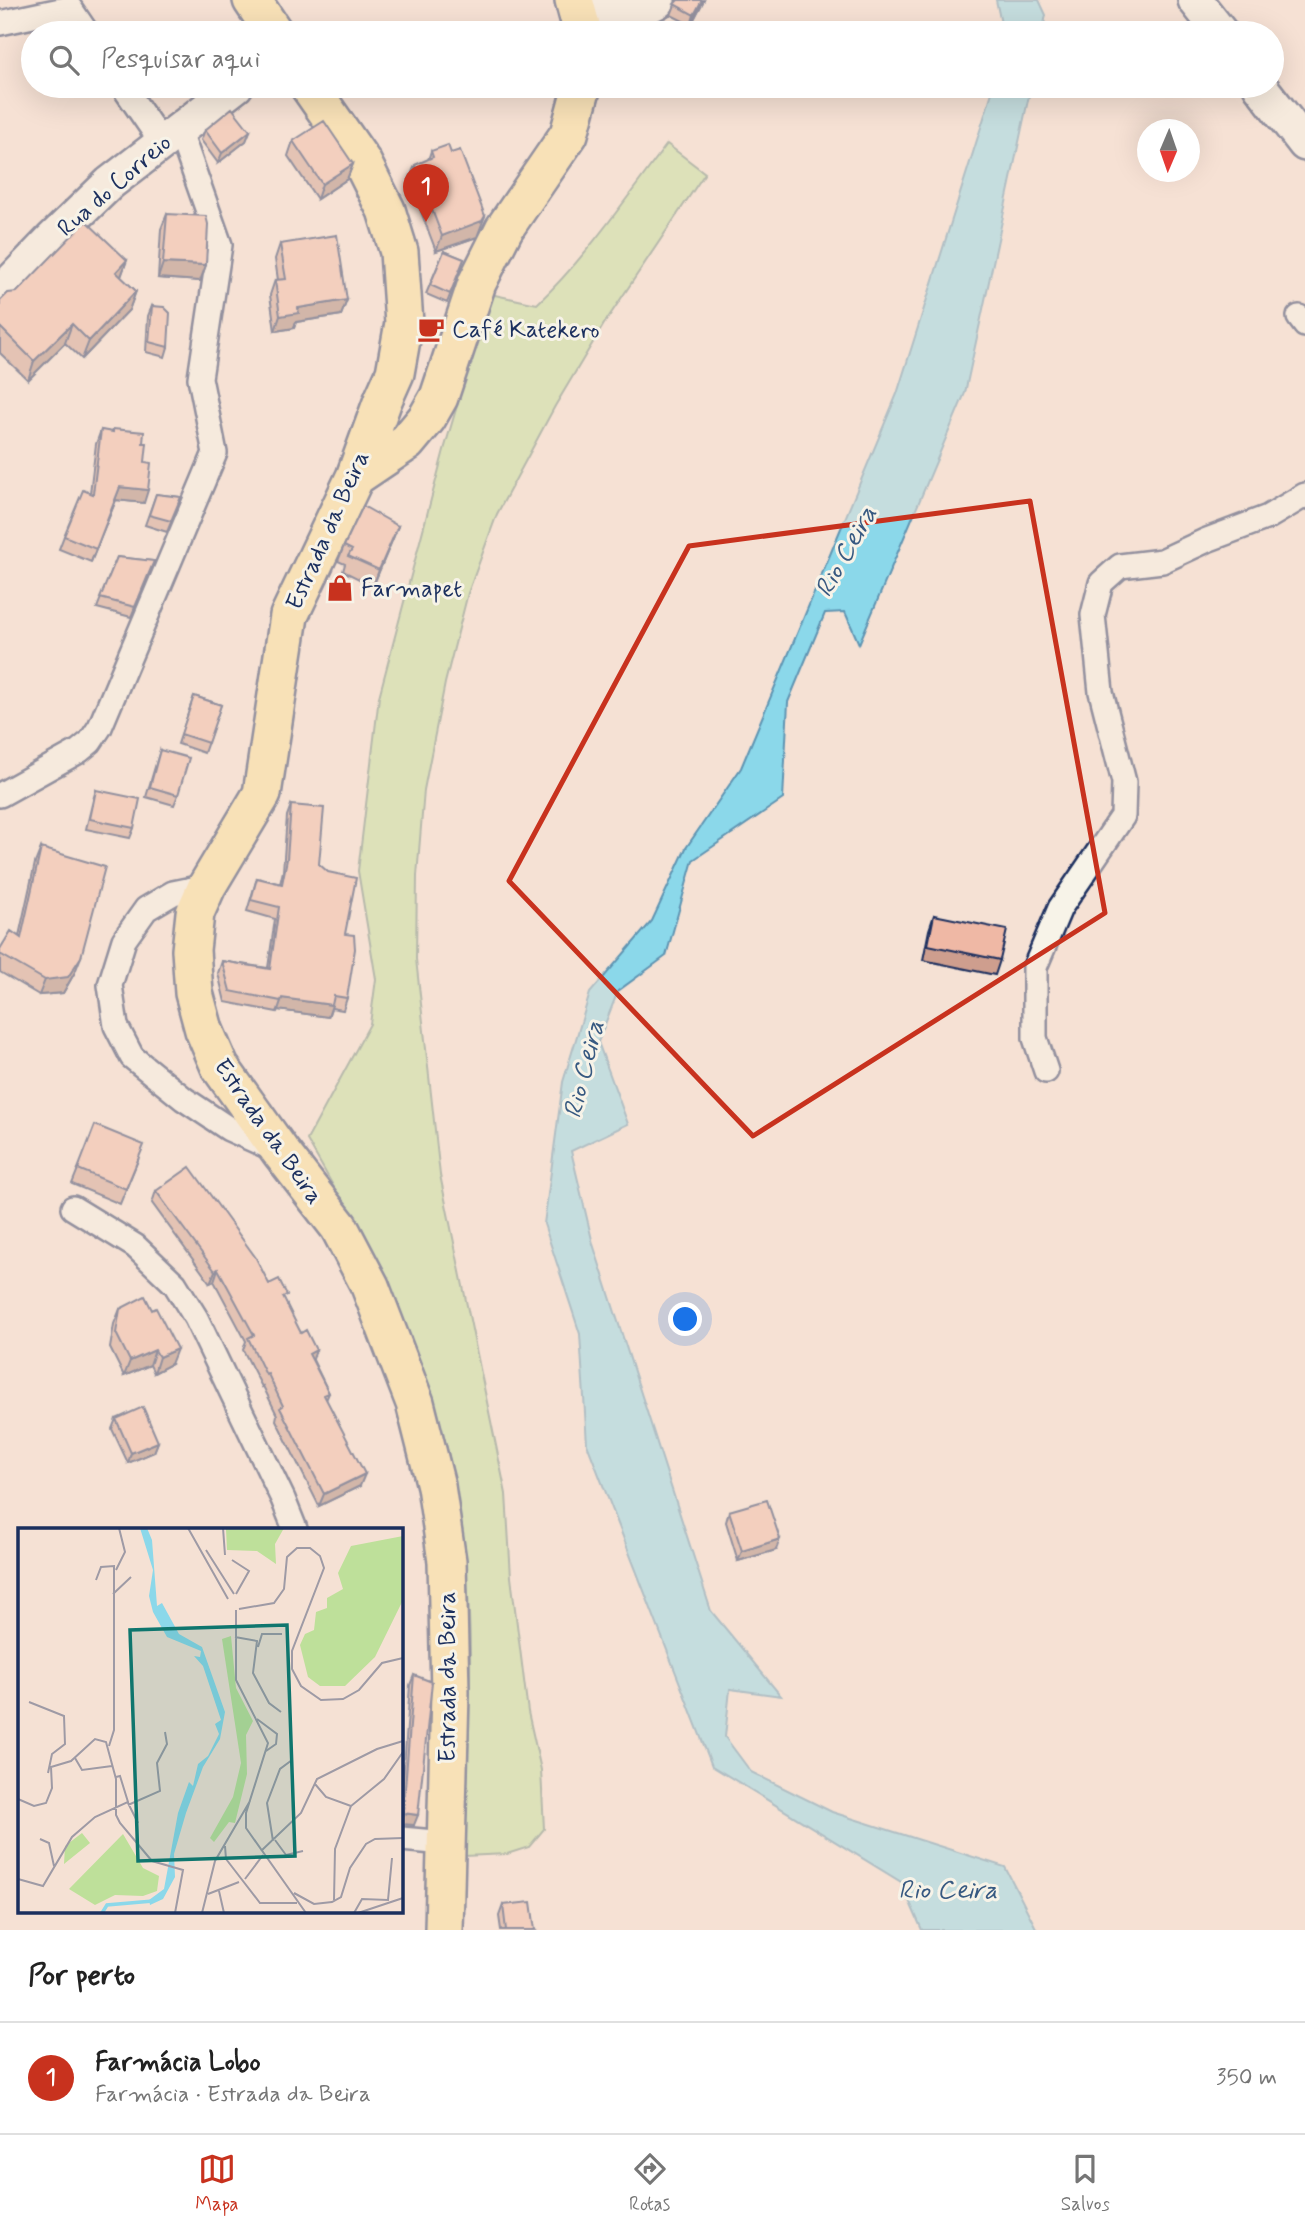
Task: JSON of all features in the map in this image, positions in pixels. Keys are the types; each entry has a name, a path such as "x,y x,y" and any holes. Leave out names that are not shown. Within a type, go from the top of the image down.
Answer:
{"main road":[{"path":"577,0 596,12 618,15 640,11 658,1"},
{"path":"577,0 581,21"},
{"path":"1195,0 1212,21"},
{"path":"644,21 658,1"},
{"name":"Rua do Correio","path":"0,293 110,183 220,98"},
{"name":"Estrada da Beira","path":"317,98 362,162 386,210 399,252 404,323 396,373 383,400 355,477 289,615 262,794 206,886 195,913 191,950 194,993 204,1030 220,1067 280,1152 339,1227 370,1286 415,1403 436,1486 447,1574 450,1692 444,1930"},
{"path":"569,134 579,98"},
{"path":"355,477 407,442 427,418 439,397 477,283 505,229 593,98"},
{"path":"1270,98 1305,144"},
{"path":"383,400 392,424 407,442"}],"street":[{"path":"0,23 70,8 79,21"},
{"path":"0,795 79,751 90,742 100,727 215,453 200,378 220,245 171,136 135,98"},
{"path":"1046,1071 1035,1038 1035,967 1060,908 1122,816 1124,782 1101,692 1093,615 1101,583 1120,566 1162,561 1207,540 1268,517 1305,495"},
{"path":"206,886 173,893 146,909 124,940 110,985 116,1026 132,1057 184,1099 229,1129 280,1152"},
{"path":"73,1208 135,1246 174,1284 196,1318 295,1528"},
{"path":"402,1839 445,1843"}],"highlighted area":[{"path":"1030,501 1105,913 753,1136 509,881 689,546"}],"green space":[{"path":"667,144 705,173 604,324 555,406 497,514 468,593 445,683 424,790 417,876 416,959 440,1175 506,1494 511,1577 528,1712 541,1770 544,1829 529,1847 507,1854 464,1856 470,1627 463,1536 456,1490 446,1445 416,1354 375,1265 307,1140 370,1024 376,979 358,871 379,697 444,450 490,294 537,304 589,248"}],"water":[{"path":"996,0 1039,0 1046,15 1045,21 1000,21"},
{"name":"Rio Ceira","path":"990,98 1028,98 965,393 859,644 845,612 825,613 788,702 783,799 693,860 666,956 618,991 598,1042 628,1124 571,1151 593,1244 711,1611 781,1696 730,1689 725,1737 751,1772 832,1812 1005,1867 1037,1930 922,1930 901,1882 712,1766 587,1444 580,1334 544,1224 563,1082 590,993 652,921 686,848 741,768 897,394"}],"building":[{"path":"678,0 702,0 694,15 674,4"},
{"path":"232,108 250,131 222,153 205,130"},
{"path":"324,121 353,164 322,184 293,141"},
{"path":"448,145 451,153 460,150 485,216 482,221 442,236 415,165 433,157 431,151"},
{"path":"167,214 206,216 206,265 163,263"},
{"path":"86,221 127,260 116,272 136,291 89,341 72,324 34,361 0,327 0,301 8,293 17,292"},
{"path":"337,235 347,300 298,308 299,313 280,316 275,280 286,279 280,244"},
{"path":"444,251 464,259 450,294 430,285"},
{"path":"152,306 164,307 170,313 168,347 149,342"},
{"path":"113,429 144,432 143,443 147,443 145,462 151,463 148,490 120,487 96,549 64,536 83,490 93,494 101,430 113,432"},
{"path":"156,494 181,497 171,521 149,515"},
{"path":"363,506 398,526 379,570 348,556 352,550 344,546"},
{"path":"117,557 154,561 135,607 100,598"},
{"path":"194,696 221,705 208,743 181,734"},
{"path":"160,750 189,758 178,795 150,787"},
{"path":"96,790 140,799 134,828 90,819"},
{"path":"291,805 324,808 319,864 328,872 356,878 345,934 354,935 355,949 347,998 334,996 332,1005 282,998 281,1001 230,991 222,961 270,969 279,907 251,900 257,878 282,884 287,859"},
{"path":"41,848 105,867 81,957 68,977 45,980 0,954 0,949 11,931 21,938"},
{"path":"934,915 1007,930 1000,960 928,945"},
{"path":"95,1125 144,1145 126,1189 78,1169"},
{"path":"190,1167 256,1258 269,1284 279,1279 287,1295 283,1297 301,1333 306,1330 316,1350 309,1354 329,1393 324,1395 365,1474 324,1494 280,1408 283,1406 268,1374 266,1375 248,1338 254,1335 218,1269 215,1271 156,1191"},
{"path":"145,1296 152,1310 156,1308 177,1349 159,1357 155,1350 130,1361 116,1333 120,1309"},
{"path":"143,1407 158,1442 131,1453 116,1419"},
{"path":"767,1500 780,1539 742,1551 729,1511"},
{"path":"414,1675 432,1682 418,1815 403,1813"},
{"path":"531,1902 535,1930 506,1930 503,1905"}],"place":[{"name":"Farmácia Lobo","path":"426,222"},
{"name":"Café Katekero","path":"431,329"},
{"name":"Farmapet","path":"340,588"}]}
